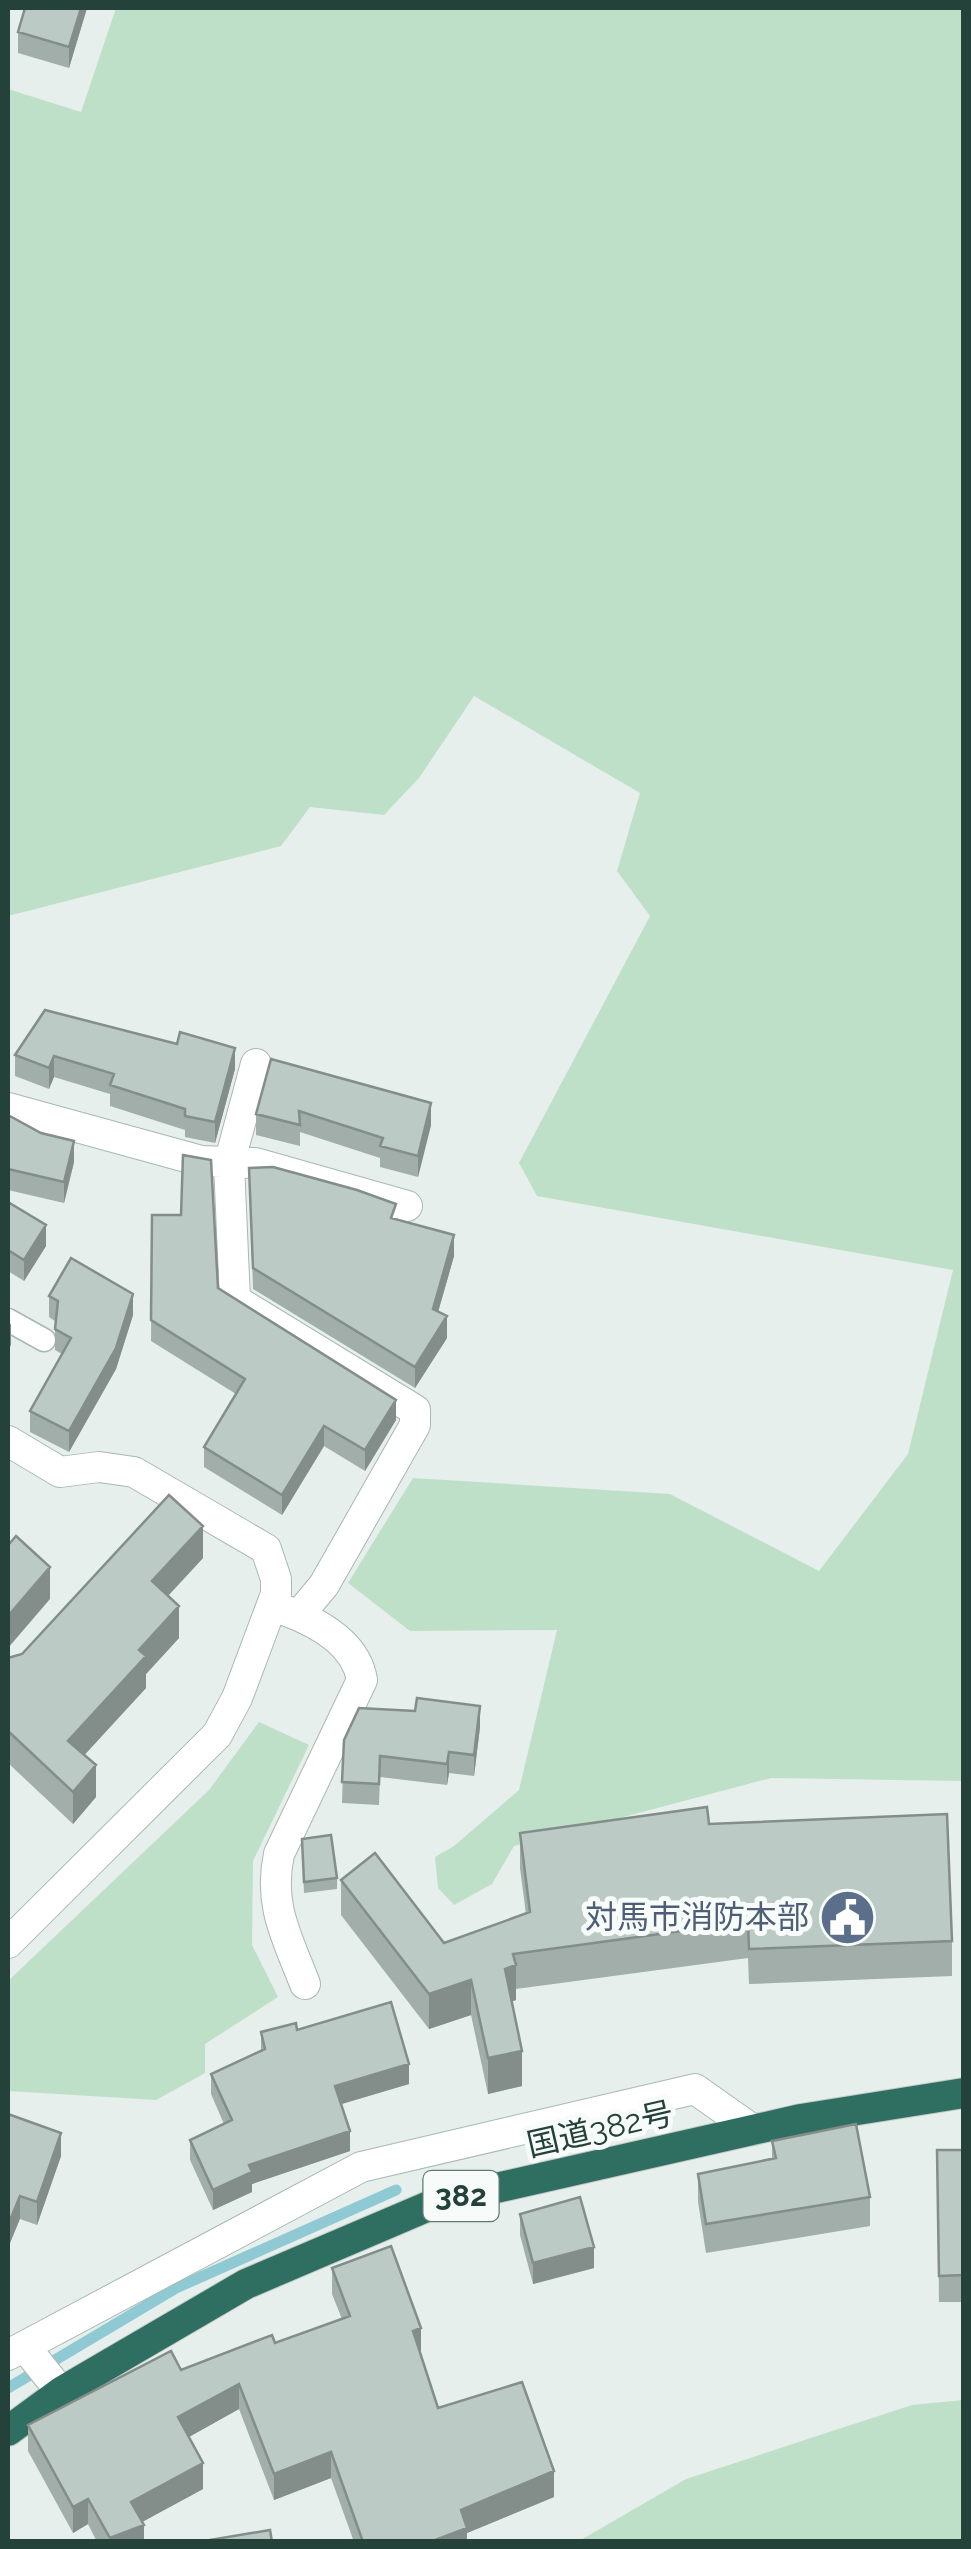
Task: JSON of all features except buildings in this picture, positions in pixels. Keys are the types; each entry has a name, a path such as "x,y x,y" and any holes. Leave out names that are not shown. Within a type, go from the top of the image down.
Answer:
{"highway":[{"name":"国道382号","path":"8,2432 61,2392 246,2284 443,2200 753,2130 964,2093"}],"street":[{"path":"8,1943 217,1735 286,1610 324,1585 415,1425 415,1410 235,1300 229,1164 256,1064"},
{"path":"8,1108 202,1161 254,1163 408,1206"},
{"path":"8,1440 60,1472 99,1467 134,1472 266,1549 286,1610 346,1645 359,1662 362,1680 278,1854 274,1876 274,1901 305,1984"},
{"path":"148,1521 174,1493"},
{"path":"61,2392 17,2351 361,2167 695,2090 753,2130"}],"lane":[{"path":"8,1320 44,1340"}],"green space":[{"path":"116,8 963,8 963,1781 771,1778 514,1846 492,1884 454,1905 438,1888 435,1857 454,1846 519,1790 557,1630 410,1631 348,1583 413,1478 670,1494 819,1571 908,1454 953,1270 537,1196 519,1163 650,916 617,871 640,793 474,696 419,778 384,815 310,807 281,846 8,916 8,89 81,112"},
{"path":"259,1722 309,1745 253,1861 252,1945 278,1997 205,2044 205,2073 156,2100 8,2091 8,1981 209,1790"},
{"path":"963,2400 963,2541 579,2541 686,2479 912,2405"}],"waterway":[{"path":"8,2388 176,2288 396,2190"}],"place":[{"name":"対馬市消防本部","path":"848,1917"}]}
